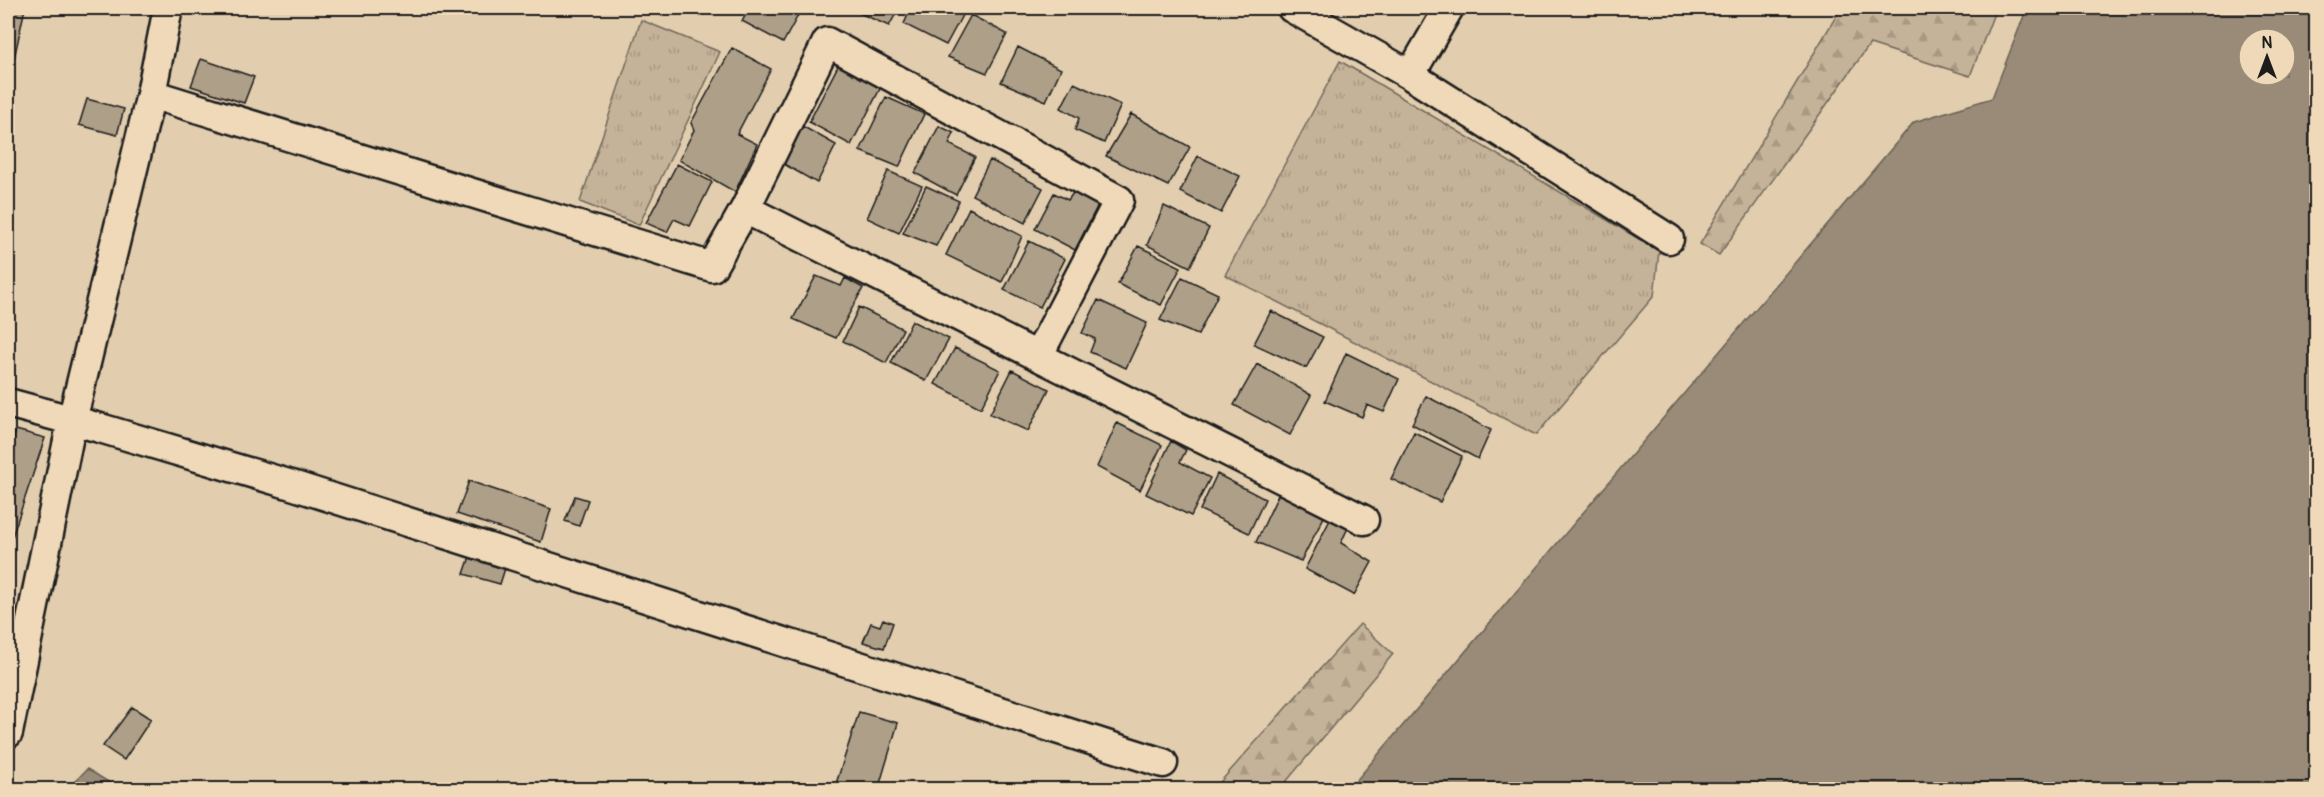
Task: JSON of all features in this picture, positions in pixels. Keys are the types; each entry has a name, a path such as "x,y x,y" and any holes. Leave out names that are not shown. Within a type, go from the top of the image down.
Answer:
{"street":[{"path":"8,733 72,421 151,94 168,8"},
{"path":"1292,8 1410,75 1669,239"},
{"path":"1410,75 1449,8"},
{"path":"151,94 712,267 746,209 827,42 1119,200 1038,356"},
{"path":"746,209 1364,520"},
{"path":"8,403 295,486 1163,763"}],"green space":[{"path":"1841,8 1996,8 1970,76 1870,44 1719,255 1700,244"},
{"path":"641,20 720,52 639,225 580,202"},
{"path":"1340,61 1659,251 1654,296 1536,435 1225,275"},
{"path":"1360,624 1393,654 1280,789 1214,789"}],"shaded area":[{"path":"2027,8 2316,8 2316,789 1349,789 1914,122 1992,98"},
{"path":"87,769 120,789 68,789"}],"building":[{"path":"8,8 25,8 14,59 8,57"},
{"path":"750,8 802,8 783,43 742,21"},
{"path":"851,8 899,8 889,26"},
{"path":"911,8 960,8 965,10 946,45 904,24"},
{"path":"971,15 1007,34 987,73 948,57"},
{"path":"1018,47 1061,69 1046,101 1001,82"},
{"path":"732,48 771,69 737,134 757,144 735,192 679,160 694,130 691,123"},
{"path":"201,59 254,77 244,103 191,86"},
{"path":"841,60 884,81 851,145 809,122"},
{"path":"1074,83 1121,105 1104,143 1075,130 1079,118 1061,108"},
{"path":"886,97 924,114 899,167 860,151"},
{"path":"87,99 124,109 117,135 79,125"},
{"path":"1131,114 1190,147 1168,186 1106,156"},
{"path":"802,126 836,145 817,183 782,163"},
{"path":"939,126 954,133 949,144 975,157 956,195 915,173"},
{"path":"1198,156 1240,176 1221,213 1180,192"},
{"path":"990,160 1043,188 1025,223 972,195"},
{"path":"677,164 712,182 690,226 674,219 667,232 646,223"},
{"path":"888,171 922,186 899,233 867,218"},
{"path":"926,186 959,201 936,246 903,233"},
{"path":"1078,186 1101,199 1075,250 1035,229 1054,193 1068,200"},
{"path":"1164,206 1209,228 1190,267 1147,245"},
{"path":"969,208 1022,236 1002,282 946,255"},
{"path":"1029,241 1065,259 1040,307 1004,290"},
{"path":"1138,246 1181,267 1161,305 1118,284"},
{"path":"816,276 841,286 845,278 863,288 836,338 793,319"},
{"path":"1182,277 1218,294 1198,335 1160,320"},
{"path":"1098,300 1147,323 1126,368 1090,352 1095,339 1082,333"},
{"path":"859,307 903,329 886,363 843,341"},
{"path":"1271,311 1323,337 1306,368 1254,344"},
{"path":"912,321 949,339 926,381 891,363"},
{"path":"955,348 1000,370 981,408 935,384"},
{"path":"1346,353 1399,379 1384,412 1367,405 1362,417 1325,401"},
{"path":"1257,364 1311,395 1290,435 1234,405"},
{"path":"1012,370 1049,389 1028,431 990,414"},
{"path":"1426,396 1491,430 1478,459 1412,424"},
{"path":"1117,423 1162,445 1140,490 1097,467"},
{"path":"16,430 45,438 8,549 8,457"},
{"path":"1414,432 1462,456 1440,502 1391,479"},
{"path":"1171,441 1186,450 1180,462 1210,478 1191,516 1146,494"},
{"path":"1217,474 1265,499 1249,533 1200,510"},
{"path":"469,481 551,509 541,542 457,514"},
{"path":"1279,493 1325,515 1301,561 1256,542"},
{"path":"575,496 588,500 579,526 565,521"},
{"path":"1334,512 1352,519 1341,543 1372,562 1354,595 1305,569"},
{"path":"473,548 508,559 500,584 464,574"},
{"path":"883,619 893,623 884,648 863,642 871,623 880,626"},
{"path":"132,707 151,719 124,760 103,746"},
{"path":"859,712 898,723 878,790 834,790"}]}
